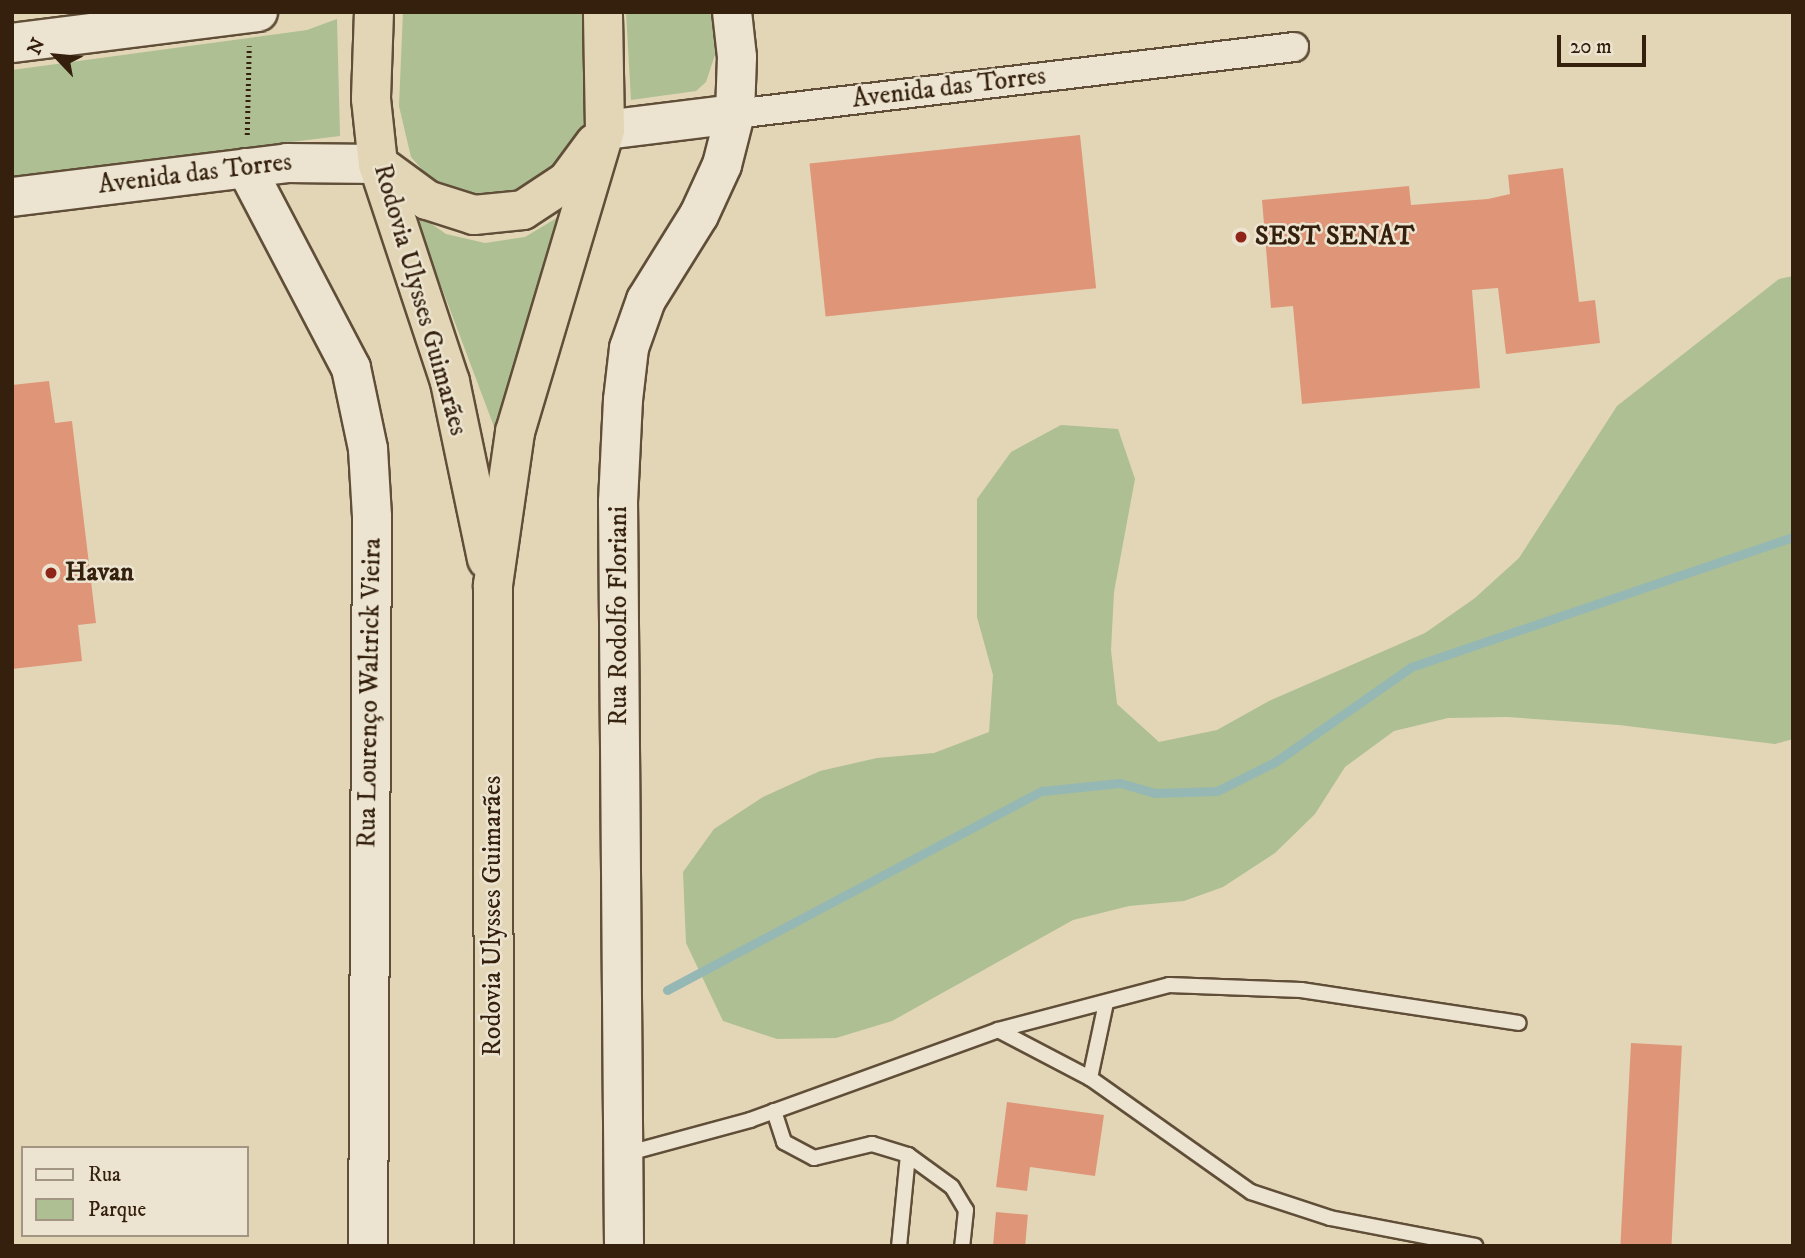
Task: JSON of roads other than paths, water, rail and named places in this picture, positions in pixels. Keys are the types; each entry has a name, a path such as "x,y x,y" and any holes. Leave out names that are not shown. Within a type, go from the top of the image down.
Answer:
{"highway":[{"name":"Rodovia Ulysses Guimarães","path":"374,12 370,99 378,164 450,382 493,585"},
{"name":"Rodovia Ulysses Guimarães","path":"494,1246 493,585 515,432 605,130 603,12"},
{"path":"378,164 427,200 450,208 474,215 523,210 567,181 605,130"}],"main road":[{"name":"Rua Rodolfo Floriani","path":"624,1246 618,502 623,400 629,348 646,300 699,215 722,165 735,114 737,57 732,12"},
{"path":"12,43 253,13"},
{"name":"Avenida das Torres","path":"605,130 735,114"},
{"name":"Avenida das Torres","path":"12,197 318,160 378,164"},
{"name":"Rua Lourenço Waltrick Vieira","path":"246,168 352,368 368,449 372,517 368,1246"}],"street":[{"name":"Avenida das Torres","path":"735,114 1294,47"}],"lane":[{"path":"623,1154 774,1111 998,1030 1169,985 1301,990 1519,1023"},
{"path":"1090,1078 1106,1003"},
{"path":"998,1030 1090,1078 1251,1192 1330,1217 1475,1246"},
{"path":"774,1111 784,1142 814,1158 872,1144 908,1155 952,1187 966,1210 962,1246"},
{"path":"899,1246 908,1155"}],"waterway":[{"path":"667,990 1042,791 1120,783 1154,793 1217,791 1275,762 1411,667 1793,537"}],"place":[{"name":"SEST SENAT","path":"1241,237"},
{"name":"Havan","path":"51,573"}]}
